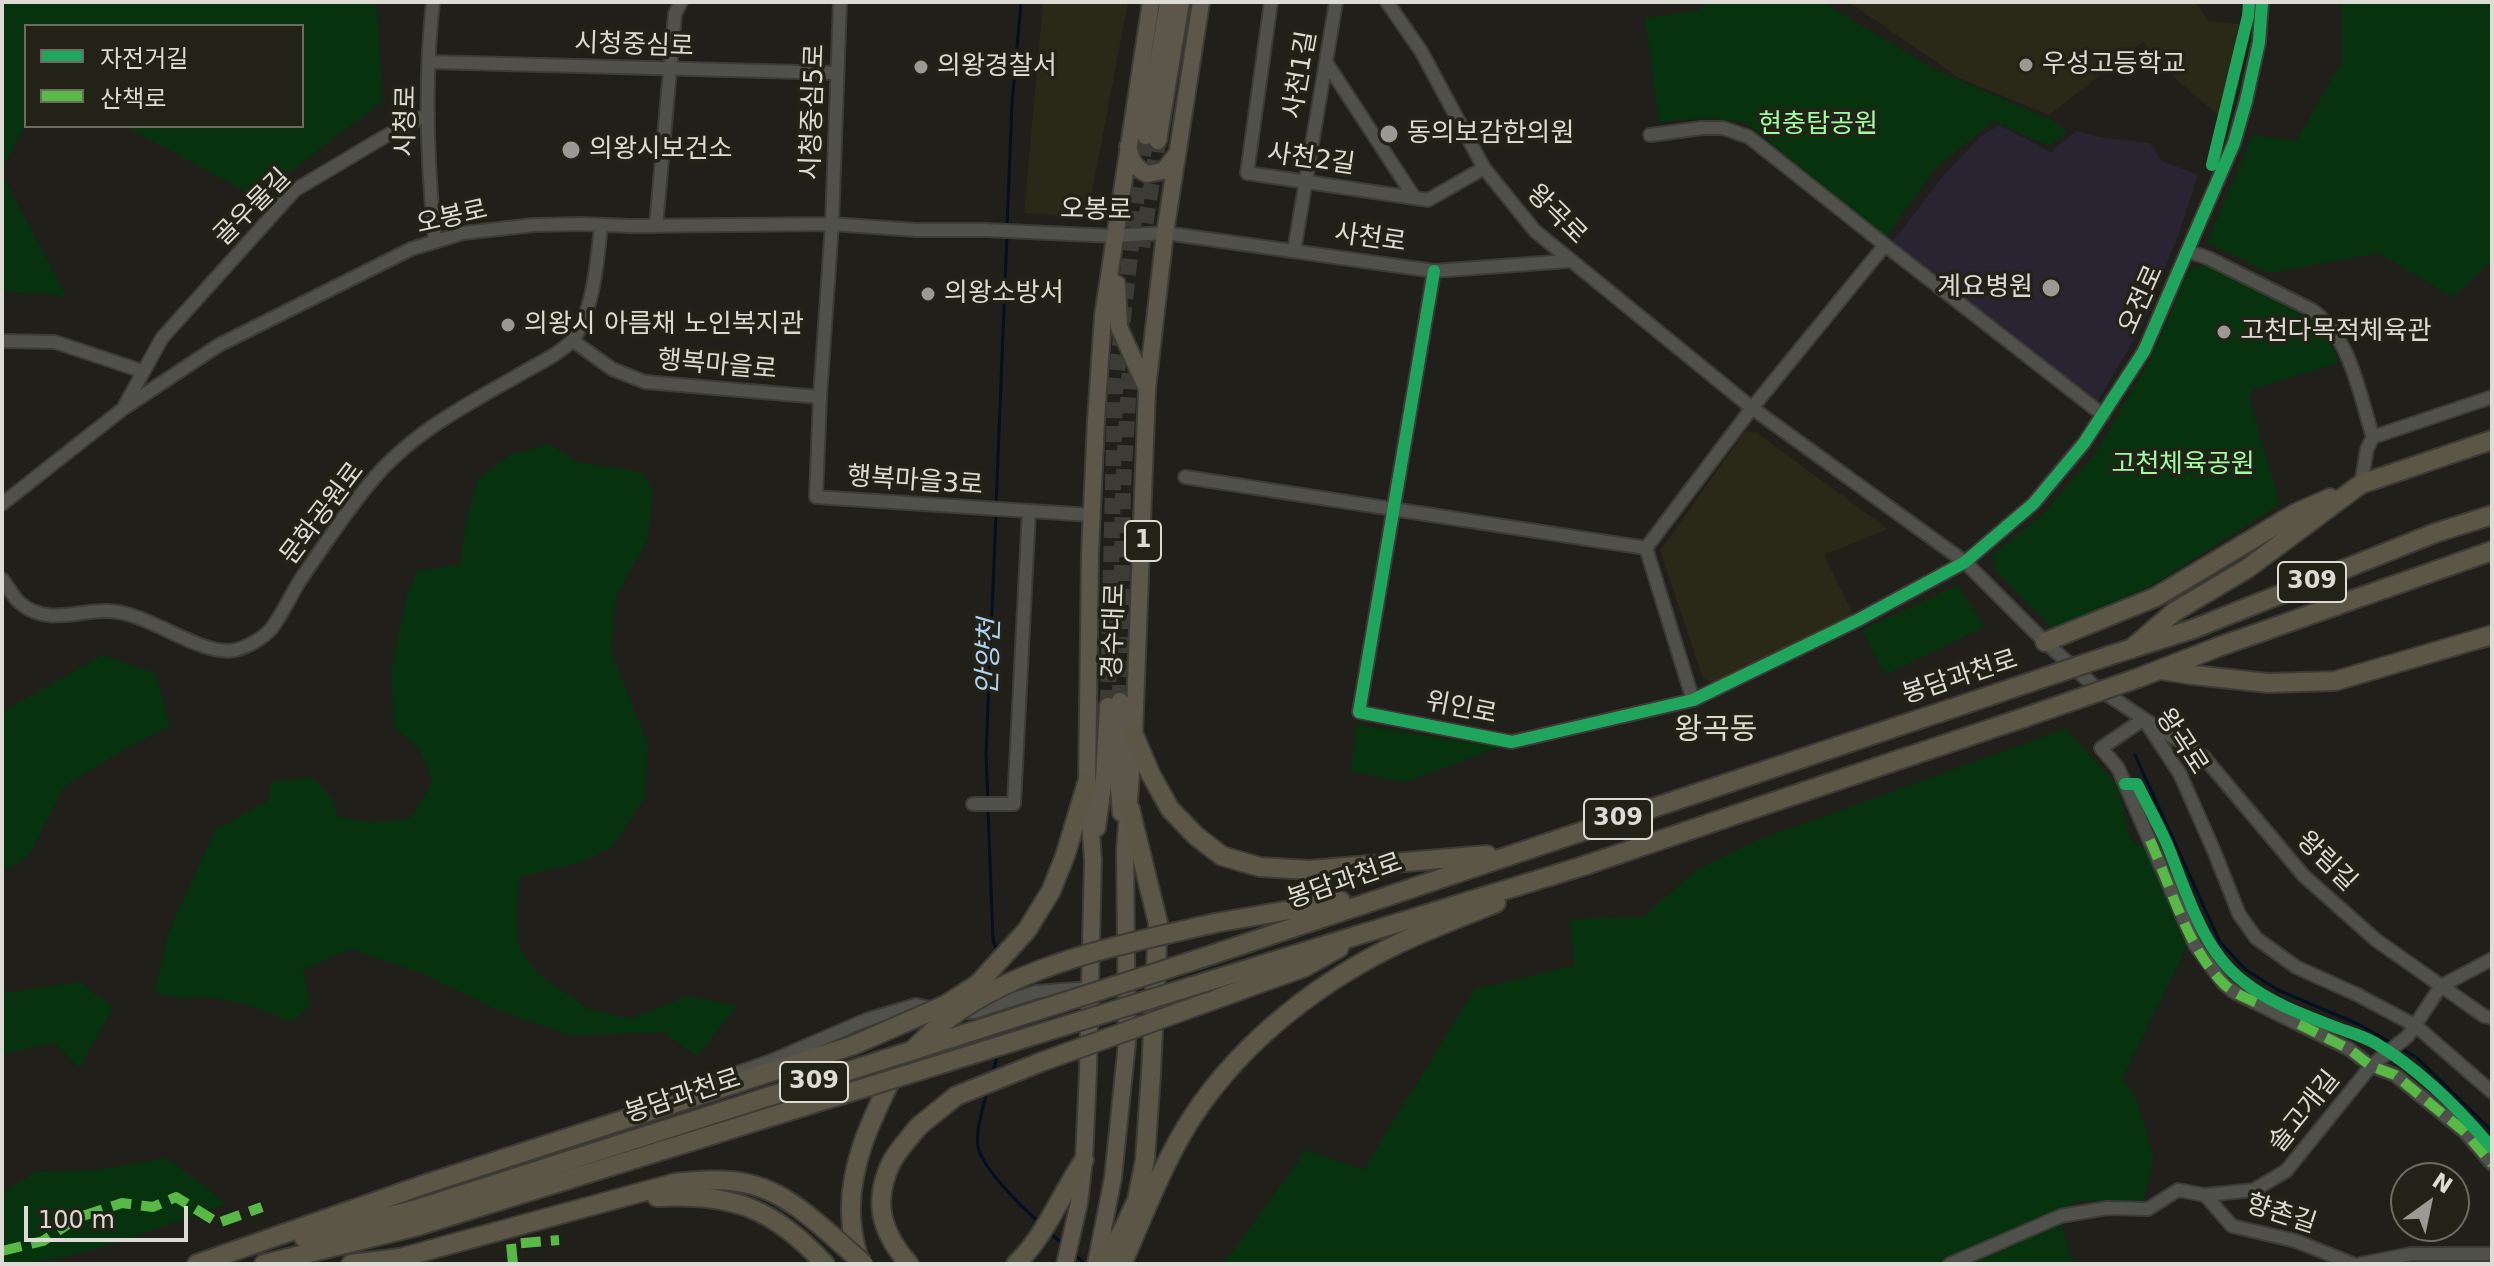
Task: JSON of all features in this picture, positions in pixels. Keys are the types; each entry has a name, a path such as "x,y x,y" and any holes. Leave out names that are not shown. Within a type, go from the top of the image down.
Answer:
{"highway":[{"path":"2045,642 2156,597 2296,513 2361,484 2492,440"},
{"path":"2131,649 2174,612 2248,568 2361,484"},
{"name":"봉담과천로","path":"203,1264 418,1218 2193,629 2435,533 2492,515"},
{"name":"봉담과천로","path":"264,1264 1583,866 2020,719 2434,569 2492,551"},
{"path":"2161,670 2268,683 2335,681 2492,635"},
{"path":"1134,735 1170,809 1196,836 1222,856 1260,867 1310,870 1518,853"},
{"path":"197,1264 429,1183 854,1045 945,1005 978,984 1027,930 1051,891 1087,783"},
{"path":"1099,1260 1122,1232 1137,1200 1145,1160 1154,1037 1158,923 1130,809"},
{"path":"1122,1264 1167,1162 1192,1118 1220,1079 1283,1018 1332,981 1404,941 1583,866"},
{"path":"862,1264 852,1225 853,1186 875,1111 898,1066 929,1034 968,1006 1020,978 1113,947 1215,923 1402,890"},
{"path":"909,1264 883,1225 881,1197 892,1161 919,1126 956,1096 1041,1062 1305,967 1374,928"},
{"path":"1016,1264 1041,1235 1064,1189 1084,1160"},
{"path":"351,1264 421,1253 675,1183 704,1179 755,1185 785,1197 862,1264"},
{"path":"626,1198 691,1195 729,1200 757,1210 781,1224 825,1264"}],"main road":[{"name":"경수대로","path":"1066,1261 1074,1231 1084,1160 1093,860 1087,783 1091,515 1096,420 1114,236 1151,2"},
{"path":"1168,2 1152,139 1181,2"},
{"name":"경수대로","path":"1099,1260 1113,1178 1127,1043 1125,850 1134,735 1147,389 1165,233 1201,2"},
{"path":"1128,144 1131,160 1147,174 1163,171 1176,155"},
{"path":"1107,292 1109,284 1115,282 1119,327 1147,389"},
{"name":"1","path":"1093,860 1114,704 1125,850"}],"street":[{"name":"시청로","path":"433,2 428,176 435,240"},
{"path":"656,226 675,14 681,2"},
{"name":"시청중심5로","path":"832,224 840,2"},
{"name":"사천2길","path":"1271,2 1247,173 1428,200 1484,168"},
{"name":"사천1길","path":"1294,251 1336,2"},
{"name":"왕곡로","path":"1387,2 1421,51 1484,168 1535,231 1752,408 1965,562 2093,685 2144,719 2180,774 2239,914 2256,938 2296,967 2358,995 2412,1031 2492,1092"},
{"name":"오전로","path":"1965,562 2033,504 2084,443 2144,351 2234,143 2259,42 2262,2"},
{"name":"시청중심로","path":"430,62 837,73"},
{"path":"1326,62 1414,197"},
{"name":"골우물길","path":"124,408 162,338 295,190 428,114"},
{"path":"1650,135 1723,128 1749,137 2103,415"},
{"name":"오봉로","path":"2,504 124,408 219,345 411,249 463,233 534,225 832,224 916,230 1114,236 1165,233"},
{"name":"행복마을3로","path":"832,224 816,497 1091,515"},
{"path":"572,340 583,322 601,225"},
{"name":"사천로","path":"1165,233 1434,271 1569,261"},
{"path":"1646,548 1752,408 1885,245"},
{"path":"2187,251 2208,258 2326,320 2346,354 2373,437 2367,449 2361,484"},
{"name":"위인로","path":"1434,271 1359,712 1512,742 1693,700 1858,620 1965,562"},
{"name":"행복마을로","path":"572,340 612,369 645,382 820,397"},
{"name":"문화공원로","path":"2,579 20,604 38,612 61,617 109,611 138,617 212,649 234,651 258,641 272,628 329,537 393,459 430,428 554,355 572,340"},
{"path":"2,341 55,342 142,371"},
{"path":"2373,437 2492,397"},
{"path":"1185,477 1646,548"},
{"path":"973,804 1014,804 1029,511"},
{"path":"1646,548 1693,700"},
{"path":"2144,719 2101,748 2118,768 2195,945 2224,984 2395,1075 2465,1132 2492,1164"},
{"name":"왕림길","path":"2144,719 2203,756 2304,876 2376,940 2484,1016 2492,1018"},
{"path":"2412,1031 2441,986 2492,959"},
{"path":"509,1154 559,1133 771,1061 891,1012 916,1005 944,1011 974,1012 1036,992 1089,988"},
{"name":"솔고개길","path":"1950,1264 2061,1216 2107,1208 2148,1209 2178,1190 2205,1195 2254,1190 2286,1171 2373,1063 2412,1031"},
{"name":"향촌길","path":"2205,1195 2232,1226 2296,1241 2353,1264"},
{"path":"2360,1264 2411,1254 2492,1254"}],"shaded area":[{"path":"1043,2 1128,2 1089,208 1082,217 1024,213"},
{"name":"우성고등학교","path":"1849,2 2196,2 2208,21 2239,24 2221,117 2179,82 2143,42 2049,115 1959,78"},
{"name":"계요병원","path":"1999,125 2051,152 2076,131 2150,143 2162,161 2198,175 2178,236 2140,330 2096,404 1890,245 1944,175 1980,137"},
{"path":"1745,431 1757,433 1888,529 1824,555 1853,614 1711,683 1703,678 1660,551"}],"green space":[{"path":"2,2 376,2 383,101 256,197 129,128 304,128 304,24 24,24 24,127 2,170"},
{"name":"현충탑공원","path":"1703,2 1828,2 1829,6 1934,69 2055,122 2067,132 2049,146 1993,121 1936,167 1886,237 1745,122 1703,118 1659,122 1645,18 1701,10"},
{"path":"2342,2 2492,2 2492,260 2453,297 2379,253 2270,273 2207,242 2253,135 2296,141 2341,63"},
{"path":"2,174 66,296 2,291"},
{"name":"고천체육공원","path":"2208,263 2326,328 2338,363 2253,389 2249,398 2280,504 2153,585 2052,628 1995,570 1992,555 2043,514 2095,454 2152,357 2189,270"},
{"path":"549,444 577,462 641,472 653,489 648,539 616,597 611,650 648,745 645,798 612,847 578,863 520,877 516,912 519,947 537,973 588,1009 631,1019 688,996 737,1006 697,1056 663,1032 570,1035 498,1010 423,974 350,949 303,970 310,1006 291,1022 233,1001 154,992 168,934 215,830 268,801 271,782 312,777 332,799 338,817 373,823 411,818 433,781 418,747 394,727 391,672 406,597 418,570 460,565 466,521 478,479 509,456"},
{"path":"1958,585 1984,627 1885,675 1862,630"},
{"path":"102,655 155,673 170,726 119,752 65,786 28,857 2,871 2,712"},
{"path":"1357,725 1500,747 1405,782 1350,771"},
{"path":"2065,729 2118,785 2130,839 2148,851 2187,946 2122,1079 2136,1097 2154,1158 2143,1201 2074,1201 2062,1226 2073,1264 1224,1264 1306,1150 1363,1170 1475,989 1574,966 1570,919 1643,917 1698,869 1758,840"},
{"path":"79,982 113,1008 79,1068 55,1043 2,1054 2,990 7,993"},
{"path":"167,1158 226,1204 87,1251 58,1258 2,1264 2,1193 36,1172 97,1170"}],"waterway":[{"name":"안양천","path":"1007,226 1012,104 1021,2"},
{"name":"안양천","path":"996,506 1007,234"},
{"name":"안양천","path":"988,802 986,754 996,514"},
{"path":"2135,755 2220,942 2246,970 2278,990 2360,1025 2393,1044"},
{"name":"안양천","path":"988,810 993,940 998,953"},
{"path":"2400,1048 2416,1057 2492,1131"},
{"name":"안양천","path":"993,1072 998,1053"},
{"name":"안양천","path":"987,1091 978,1134 982,1157 1005,1188 1041,1224"},
{"name":"안양천","path":"1049,1232 1064,1245"},
{"name":"안양천","path":"1073,1253 1085,1264"}],"tunnel":[{"path":"1108,706 1115,390 1146,136"},
{"path":"1142,247 1158,141"},
{"path":"1120,701 1123,487 1131,349"}],"marked path":[{"path":"2150,840 2201,955 2226,986 2260,1004"},
{"path":"2299,1024 2349,1049 2371,1066 2395,1075 2465,1132 2492,1164"},
{"path":"2,1251 43,1241 77,1218 122,1203 153,1207 176,1197 218,1223 262,1207"},
{"path":"513,1264 511,1244 559,1240"}],"cycle path":[{"path":"2212,165 2249,2"},
{"path":"1434,271 1359,712 1512,742 1693,700 1858,620 1965,562 2033,504 2084,443 2144,351 2234,143 2259,42 2262,2"},
{"path":"2125,784 2137,784 2167,844 2197,918 2216,953 2229,968 2253,989 2276,1002 2366,1038 2391,1053 2438,1091 2492,1148"}],"place":[{"name":"우성고등학교","path":"2026,65"},
{"name":"의왕경찰서","path":"921,67"},
{"name":"동의보감한의원","path":"1389,134"},
{"name":"의왕시보건소","path":"571,150"},
{"name":"계요병원","path":"2051,288"},
{"name":"의왕소방서","path":"928,294"},
{"name":"의왕시 아름채 노인복지관","path":"508,325"},
{"name":"고천다목적체육관","path":"2224,332"}],"district":[{"name":"왕곡동","path":"1716,731"}]}
